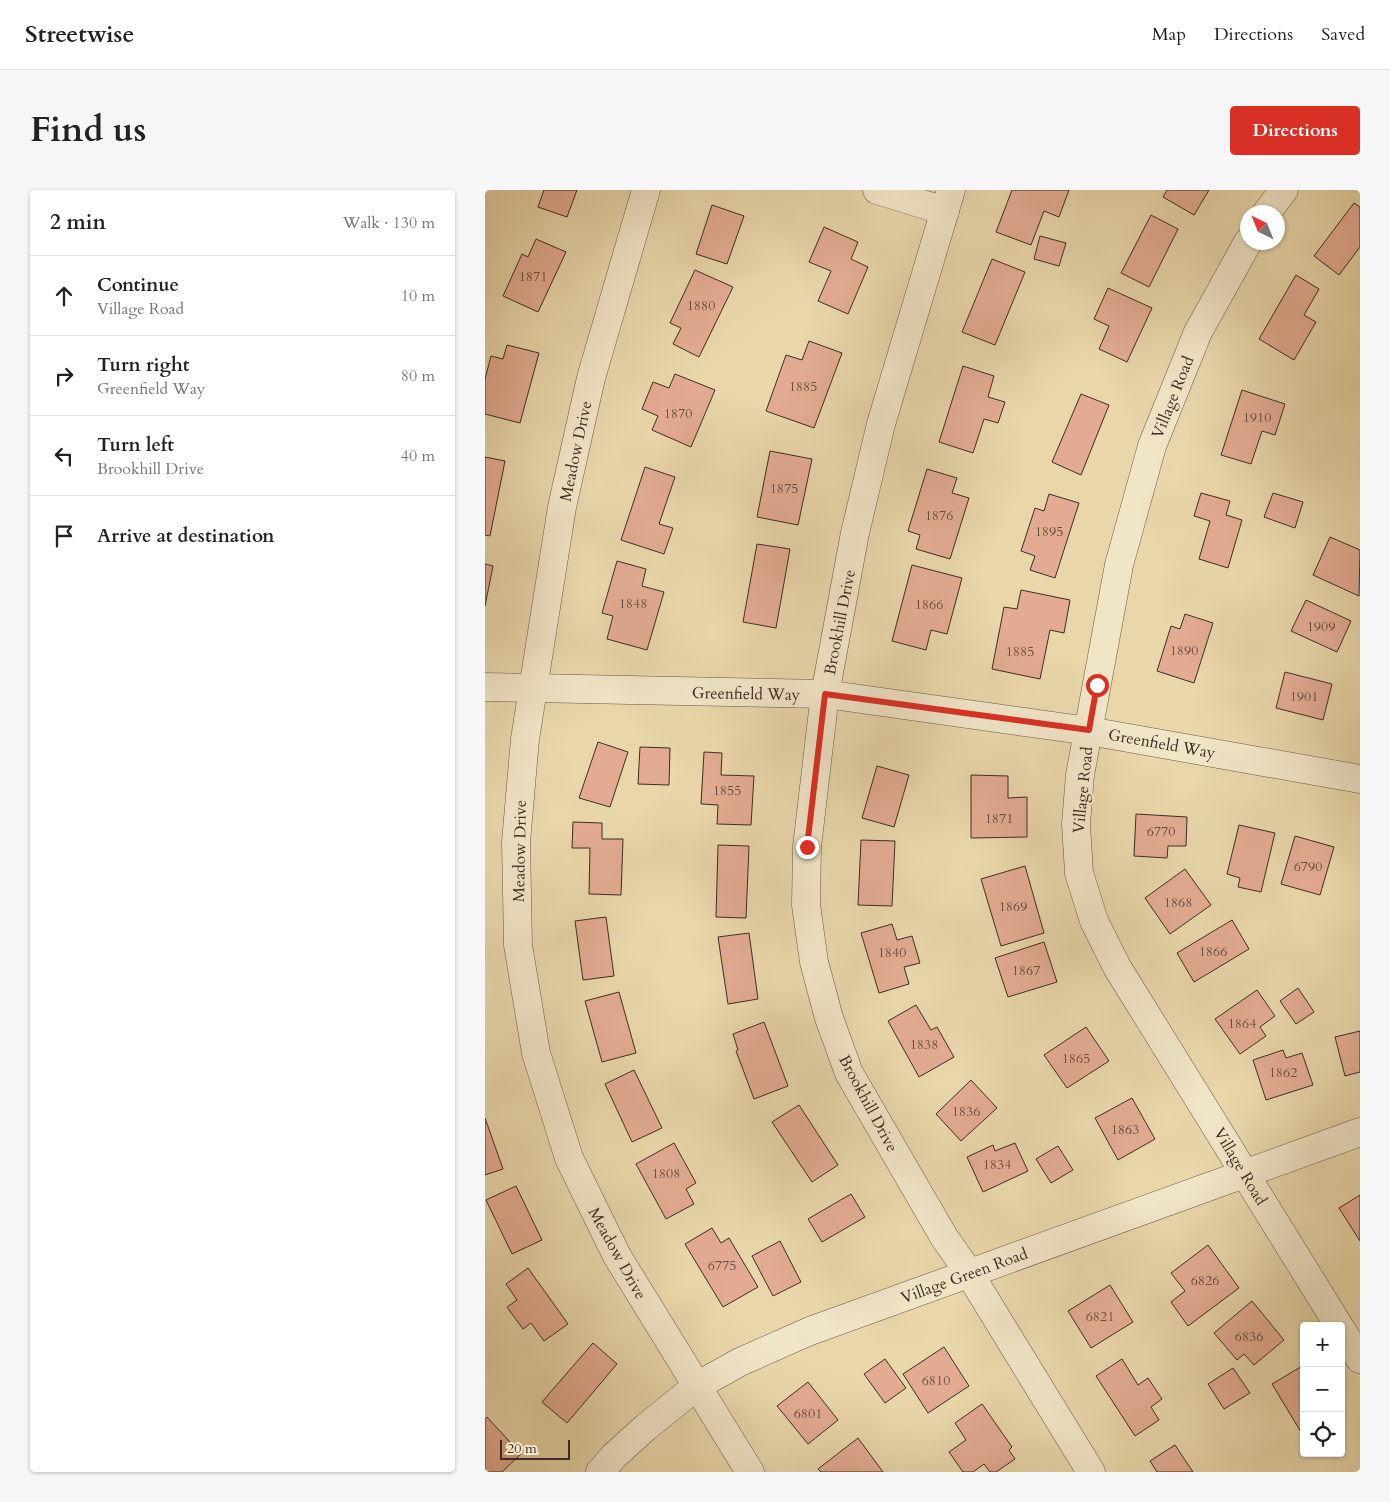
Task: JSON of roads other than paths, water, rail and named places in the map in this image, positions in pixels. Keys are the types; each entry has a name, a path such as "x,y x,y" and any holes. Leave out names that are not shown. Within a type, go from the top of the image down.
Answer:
{"street":[{"name":"Meadow Drive","path":"646,190 591,378 562,507 525,739 516,842 518,945 535,1053 569,1158 617,1256 749,1472"},
{"path":"877,190 948,201"},
{"path":"1272,205 1284,190"},
{"name":"Brookhill Drive","path":"948,201 881,424 855,533 825,694 807,847 806,905 814,962 829,1018 849,1073 944,1237 969,1273 1091,1472"},
{"name":"Village Road","path":"1244,250 1198,332 1152,446 1119,565 1080,775 1076,824 1079,873 1094,921 1117,967 1337,1322"},
{"name":"Greenfield Way","path":"485,688 825,694 1089,730 1360,779"},
{"name":"Village Green Road","path":"600,1472 614,1456 697,1386 740,1362 810,1331 1360,1132"},
{"name":"Village Road","path":"1345,1335 1360,1359"}]}
